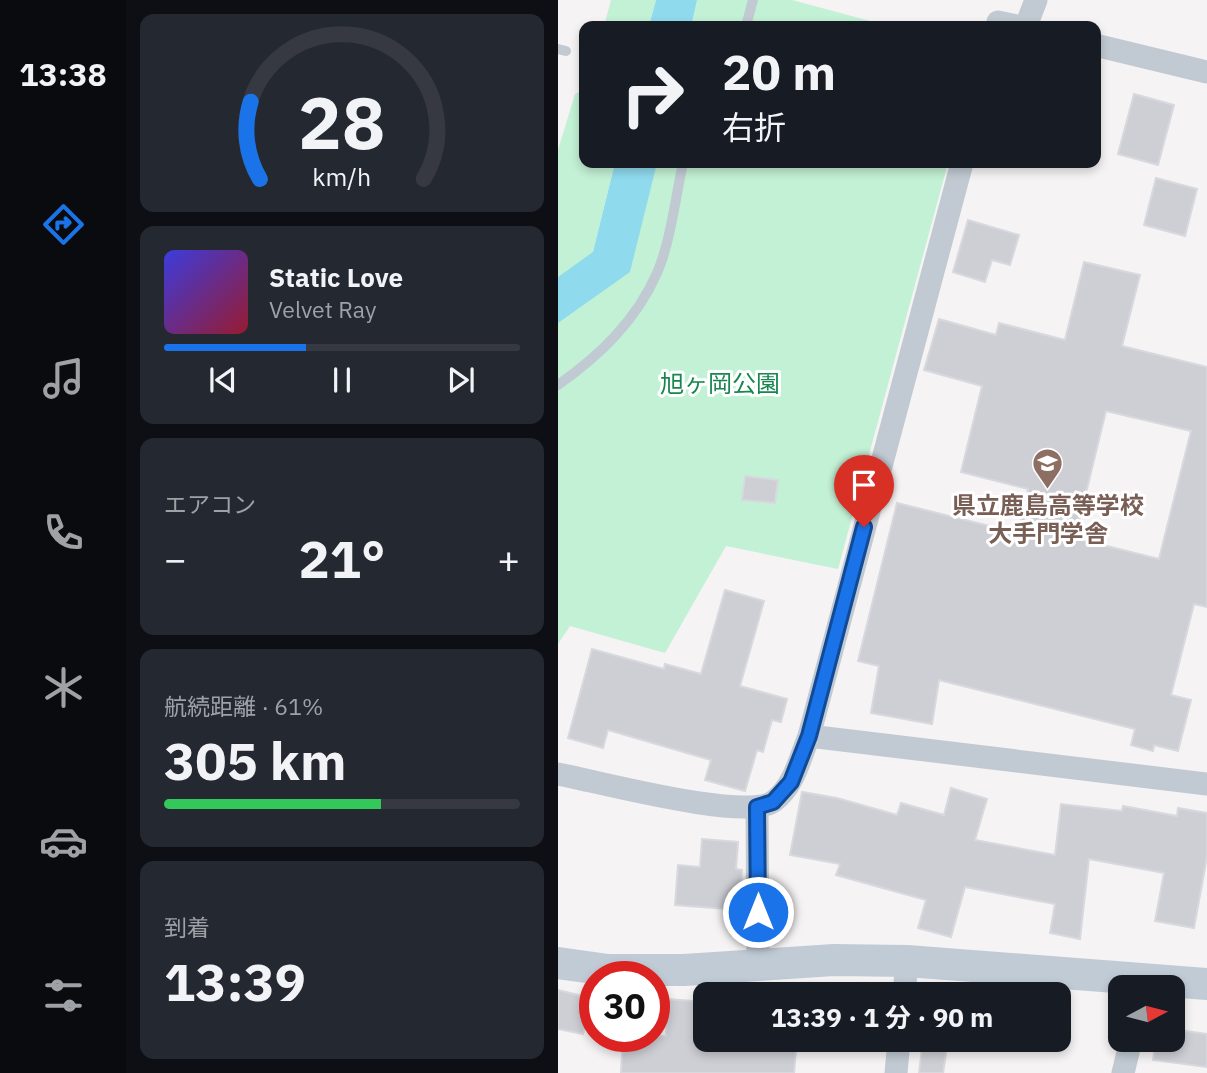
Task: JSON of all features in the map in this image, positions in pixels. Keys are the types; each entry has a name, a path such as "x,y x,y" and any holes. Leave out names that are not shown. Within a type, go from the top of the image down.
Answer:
{"main road":[{"path":"558,963 608,970 671,970 758,964 907,961 1108,980"},
{"path":"1185,984 1207,984"}],"street":[{"path":"1028,21 1036,0"},
{"path":"1101,46 1207,72"},
{"path":"558,774 713,806 757,807 773,802 791,782 809,736 961,168"},
{"path":"809,736 1207,785"},
{"path":"757,807 758,964"},
{"path":"905,982 907,961"},
{"path":"896,1073 898,1052"},
{"path":"1123,1073 1128,1052"}],"lane":[{"path":"747,21 753,0"},
{"path":"558,385 592,361 628,322 657,272 682,168"}],"green space":[{"path":"611,0 656,0 650,21 605,21"},
{"path":"673,0 792,0 870,21 668,21"},
{"name":"旭ヶ岡公園","path":"579,92 579,168 614,168 593,252 634,168 947,168 838,569 726,546 665,653 570,626 558,644 558,150 575,94"}],"water":[{"path":"656,0 697,0 692,21 650,21"},
{"path":"614,168 656,168 630,272 558,323 558,277 593,252"}],"building":[{"path":"1134,94 1174,105 1158,165 1118,154"},
{"path":"1156,178 1197,189 1185,236 1144,225"},
{"path":"968,220 1019,235 1010,265 992,260 985,282 953,272"},
{"name":"県立鹿島高等学校 大手門学舎","path":"1084,262 1140,275 1122,346 1207,367 1207,607 1194,604 1171,695 1191,700 1178,751 1154,745 1153,751 1131,745 1135,729 939,680 932,724 871,713 879,666 858,661 897,503 1018,533 1028,489 961,472 982,386 924,370 939,319 996,335 999,323 1065,340","holes":["1106,411 1191,431 1159,559 1075,538"]},
{"path":"745,476 778,480 775,503 742,500"},
{"path":"725,590 764,601 740,686 787,699 781,722 772,720 763,752 757,750 745,791 705,780 711,760 608,730 603,748 568,738 592,649 664,669 665,664 701,674"},
{"path":"951,788 987,799 975,840 1055,855 1061,804 1122,811 1123,806 1177,816 1178,808 1207,813 1207,857 1194,928 1155,921 1164,873 1089,859 1080,939 1050,933 1055,904 965,887 951,937 918,928 926,900 836,875 840,864 790,855 802,792 837,798 897,815 901,803 944,815"},
{"path":"702,839 738,842 736,869 742,870 739,910 675,905 678,865 700,867"},
{"path":"558,990 579,995 579,1033 558,1029"},
{"path":"670,999 693,1001 693,1052 796,1052 794,1073 621,1073 622,1052 670,1052"},
{"path":"1185,1031 1207,1034 1207,1067 1153,1060 1154,1052 1185,1052"},
{"path":"922,1052 946,1052 943,1073 919,1073"}],"place":[{"name":"県立鹿島高等学校 大手門学舎","path":"1048,490"}],"route":[{"path":"758,912 757,807 773,802 791,782 809,736 864,527"}]}
